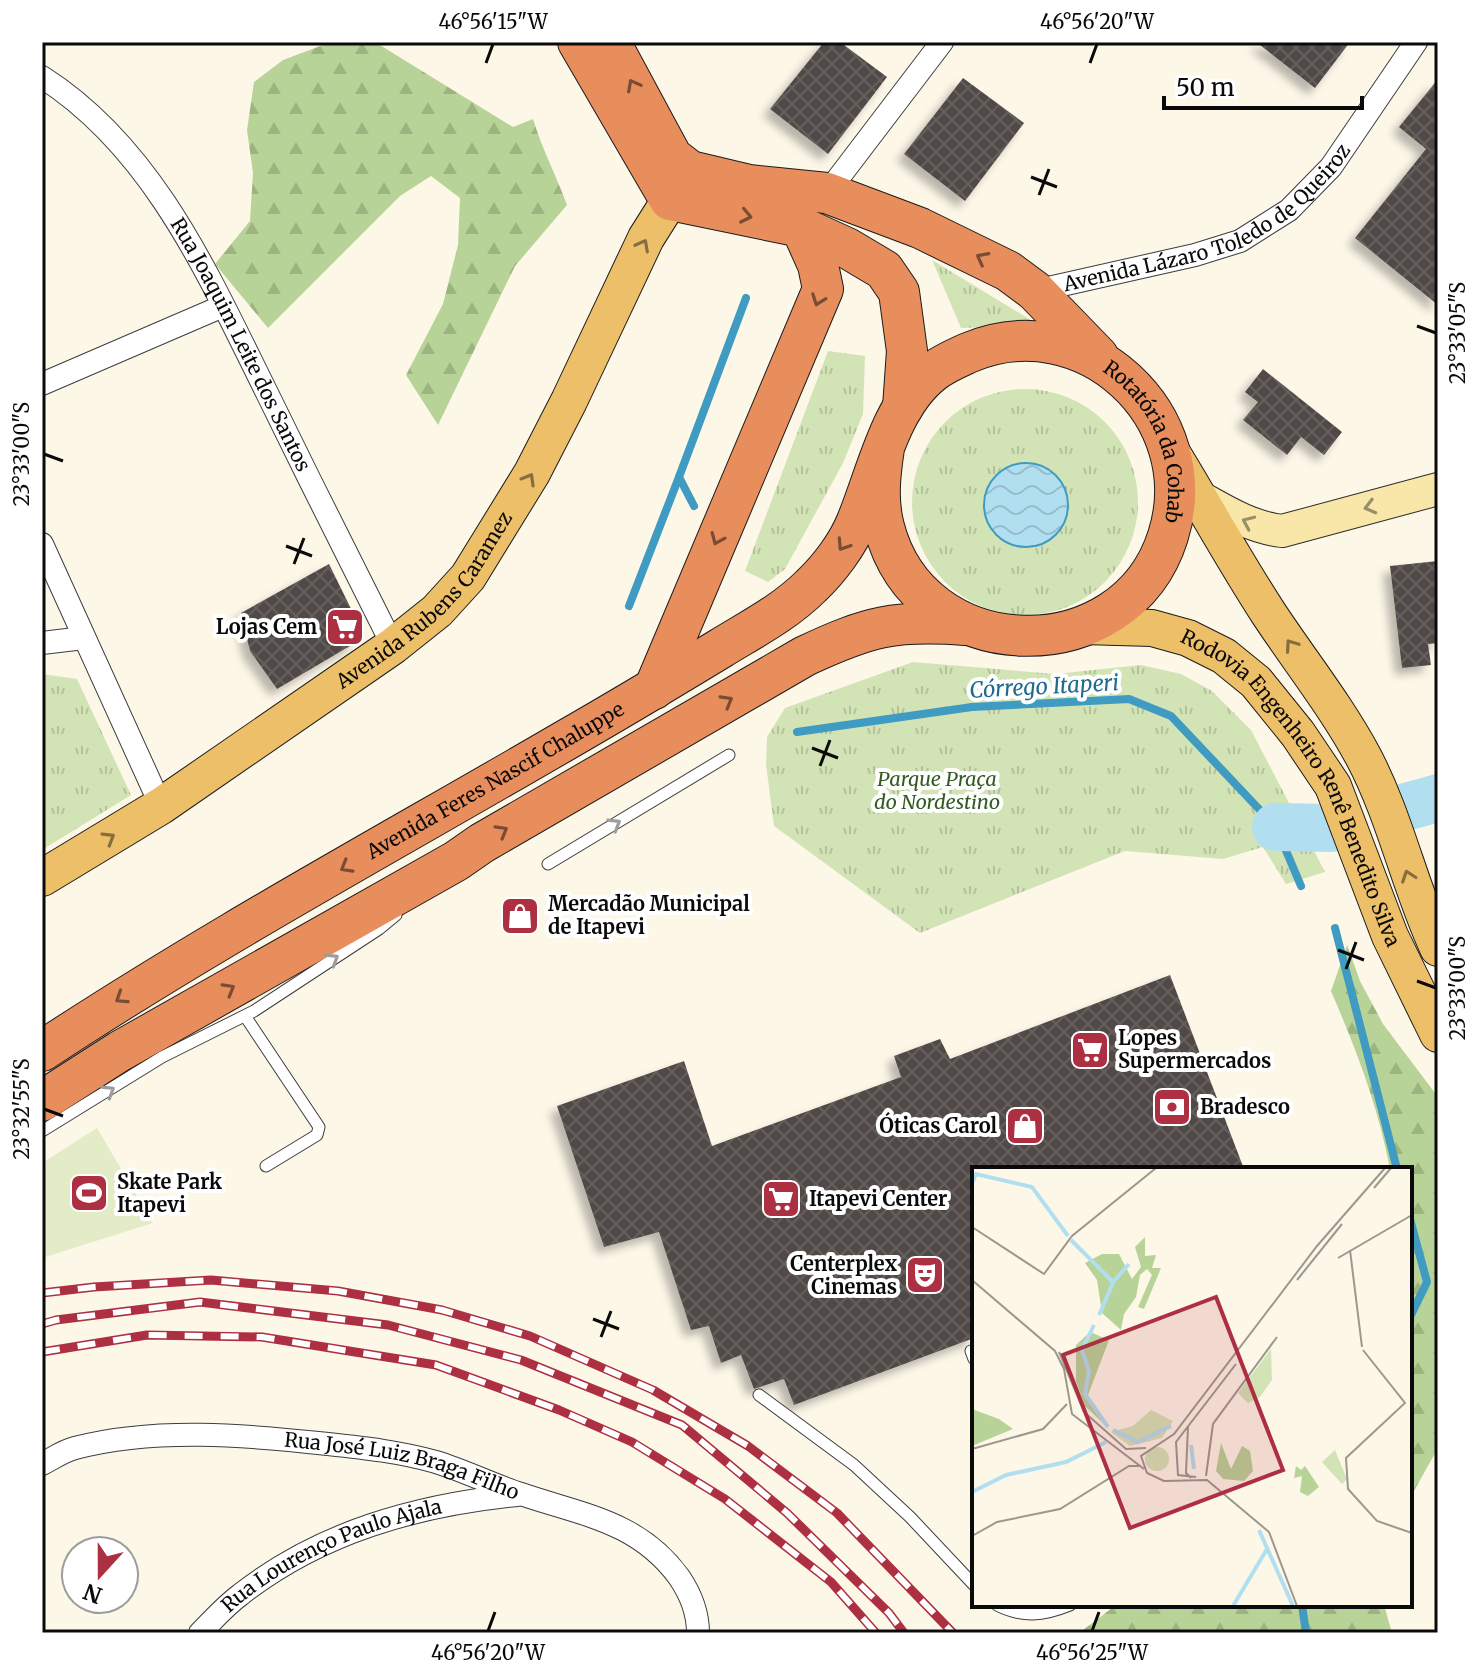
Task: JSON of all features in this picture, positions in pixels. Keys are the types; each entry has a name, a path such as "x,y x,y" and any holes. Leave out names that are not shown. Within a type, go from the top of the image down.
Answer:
{"highway":[{"path":"578,42 680,186 801,227 847,248 884,270 899,292 907,351 903,407 884,448"},
{"path":"610,42 672,157 680,186"},
{"path":"680,186 749,185 827,193 868,206 1008,271 1035,291 1104,362"},
{"path":"654,689 823,289 818,265 801,227"},
{"name":"Rotatória da Cohab","path":"884,448 878,488 884,529 900,566 926,598 965,625 1000,635 1043,636 1083,626 1120,605 1149,574 1162,550 1168,537 1176,496 1172,453 1157,418 1134,386 1104,362 1062,345 1016,341 972,351 932,372 903,407"},
{"name":"Avenida Feres Nascif Chaluppe","path":"42,1051 132,991 654,689 781,612 814,584 855,526 884,448"},
{"path":"42,1101 120,1051 456,861 744,691 843,638 879,626 917,622 965,625"}],"main road":[{"name":"Avenida Rubens Caramez","path":"42,878 161,806 393,646 437,611 468,577 532,473 646,238 680,186"},
{"name":"Rodovia Engenheiro Renê Benedito Silva","path":"1172,453 1236,563 1330,700 1364,758 1438,948"},
{"path":"1198,496 1243,521 1263,529 1282,531 1438,489"},
{"name":"Rodovia Engenheiro Renê Benedito Silva","path":"1083,626 1152,628 1188,638 1224,656 1256,682 1298,734 1333,786 1390,936 1438,1034"}],"street":[{"path":"827,193 942,42"},
{"name":"Avenida Lázaro Toledo de Queiroz","path":"1035,291 1144,268 1240,241 1289,210 1331,167 1416,42"},
{"name":"Rua Joaquim Leite dos Santos","path":"42,77 93,114 153,183 223,306 393,646"},
{"path":"42,384 223,306"},
{"path":"42,544 161,806"},
{"path":"42,643 84,638"},
{"name":"Rua José Luiz Braga Filho","path":"42,1464 71,1449 114,1441 240,1436 384,1450 436,1462 523,1495 581,1511 631,1532 664,1557 684,1584 698,1617 698,1633"},
{"name":"Rua Lourenço Paulo Ajala","path":"200,1633 238,1596 288,1562 347,1532 405,1513 463,1500 523,1495"}],"lane":[{"path":"548,864 729,755"},
{"path":"412,900 456,861"},
{"path":"42,1131 162,1057 245,1016 379,929 401,910"},
{"path":"245,1016 319,1127 317,1135 266,1166"},
{"path":"759,1395 854,1465 910,1517 972,1583"},
{"path":"1001,1607 1016,1614 1031,1616 1064,1607"}],"green space":[{"path":"331,42 375,42 513,127 533,119 567,205 515,266 438,425 406,375 443,304 458,245 460,198 431,176 400,196 268,328 215,264 250,221 253,173 247,130 254,82 283,60"},
{"path":"932,260 1039,325 961,328"},
{"path":"828,351 865,356 863,414 843,463 785,569 768,582 745,571"},
{"path":"1025,389 1068,397 1105,422 1130,459 1138,502 1130,545 1105,582 1068,607 1025,615 982,607 945,582 920,545 912,502 920,459 945,422 982,397"},
{"name":"Parque Praça do Nordestino","path":"913,662 1055,674 1141,665 1181,674 1212,691 1251,730 1325,872 1286,884 1263,847 1223,859 1125,851 920,933 774,826 766,764 767,737 785,708"},
{"path":"42,674 77,679 131,795 42,850"},
{"path":"1347,945 1360,981 1383,1024 1438,1097 1438,1448 1412,1494 1412,1167 1390,1167 1365,1078 1331,991"},
{"name":"Skate Park Itapevi","path":"97,1128 153,1223 42,1258 42,1163"},
{"path":"1113,1607 1385,1607 1392,1633 1079,1633"}],"water":[{"path":"1018,463 1034,463 1050,470 1061,481 1068,505 1065,521 1056,535 1034,547 1018,547 1002,540 991,529 984,513 984,497 991,481 1002,470"}],"building":[{"path":"824,42 840,42 887,77 828,154 770,109"},
{"path":"1256,42 1350,42 1315,88"},
{"path":"963,78 1024,123 965,201 904,154"},
{"path":"1438,79 1438,305 1355,238 1426,149 1399,127"},
{"path":"1263,369 1342,432 1324,455 1301,437 1287,455 1243,420 1258,402 1245,392"},
{"path":"1438,561 1438,643 1428,644 1431,665 1402,668 1390,566"},
{"path":"329,564 358,623 355,643 277,689 250,651 241,613"},
{"name":"Itapevi Center","path":"1170,975 1243,1167 972,1167 972,1339 794,1405 784,1379 754,1389 741,1355 721,1363 709,1326 691,1330 659,1232 604,1247 557,1106 684,1061 712,1146 901,1077 894,1056 940,1039 950,1059"}],"waterway":[{"name":"Córrego Itaperi","path":"694,506 679,477 746,298"},
{"path":"629,606 679,477"},
{"name":"Córrego Itaperi","path":"797,732 972,707 1129,699 1171,716 1276,827 1301,886"},
{"path":"1402,808 1438,798"},
{"path":"1276,827 1332,828"},
{"path":"1335,928 1396,1167"},
{"path":"1412,1226 1427,1282 1412,1313"},
{"path":"1302,1607 1306,1633"}],"railway":[{"path":"42,1293 211,1280 338,1291 442,1310 530,1336 653,1390 748,1446 837,1513 953,1633"},
{"path":"42,1324 200,1302 388,1325 521,1360 682,1425 787,1513 889,1613 904,1633"},
{"path":"42,1352 147,1335 262,1337 436,1365 559,1410 632,1442 725,1499 831,1582 876,1633"}],"place":[{"name":"Lojas Cem","path":"345,627"},
{"name":"Mercadão Municipal de Itapevi","path":"520,916"},
{"name":"Lopes Supermercados","path":"1090,1050"},
{"name":"Bradesco","path":"1172,1107"},
{"name":"Óticas Carol","path":"1025,1126"},
{"name":"Skate Park Itapevi","path":"89,1193"},
{"name":"Itapevi Center","path":"781,1199"},
{"name":"Centerplex Cinemas","path":"925,1275"}]}
